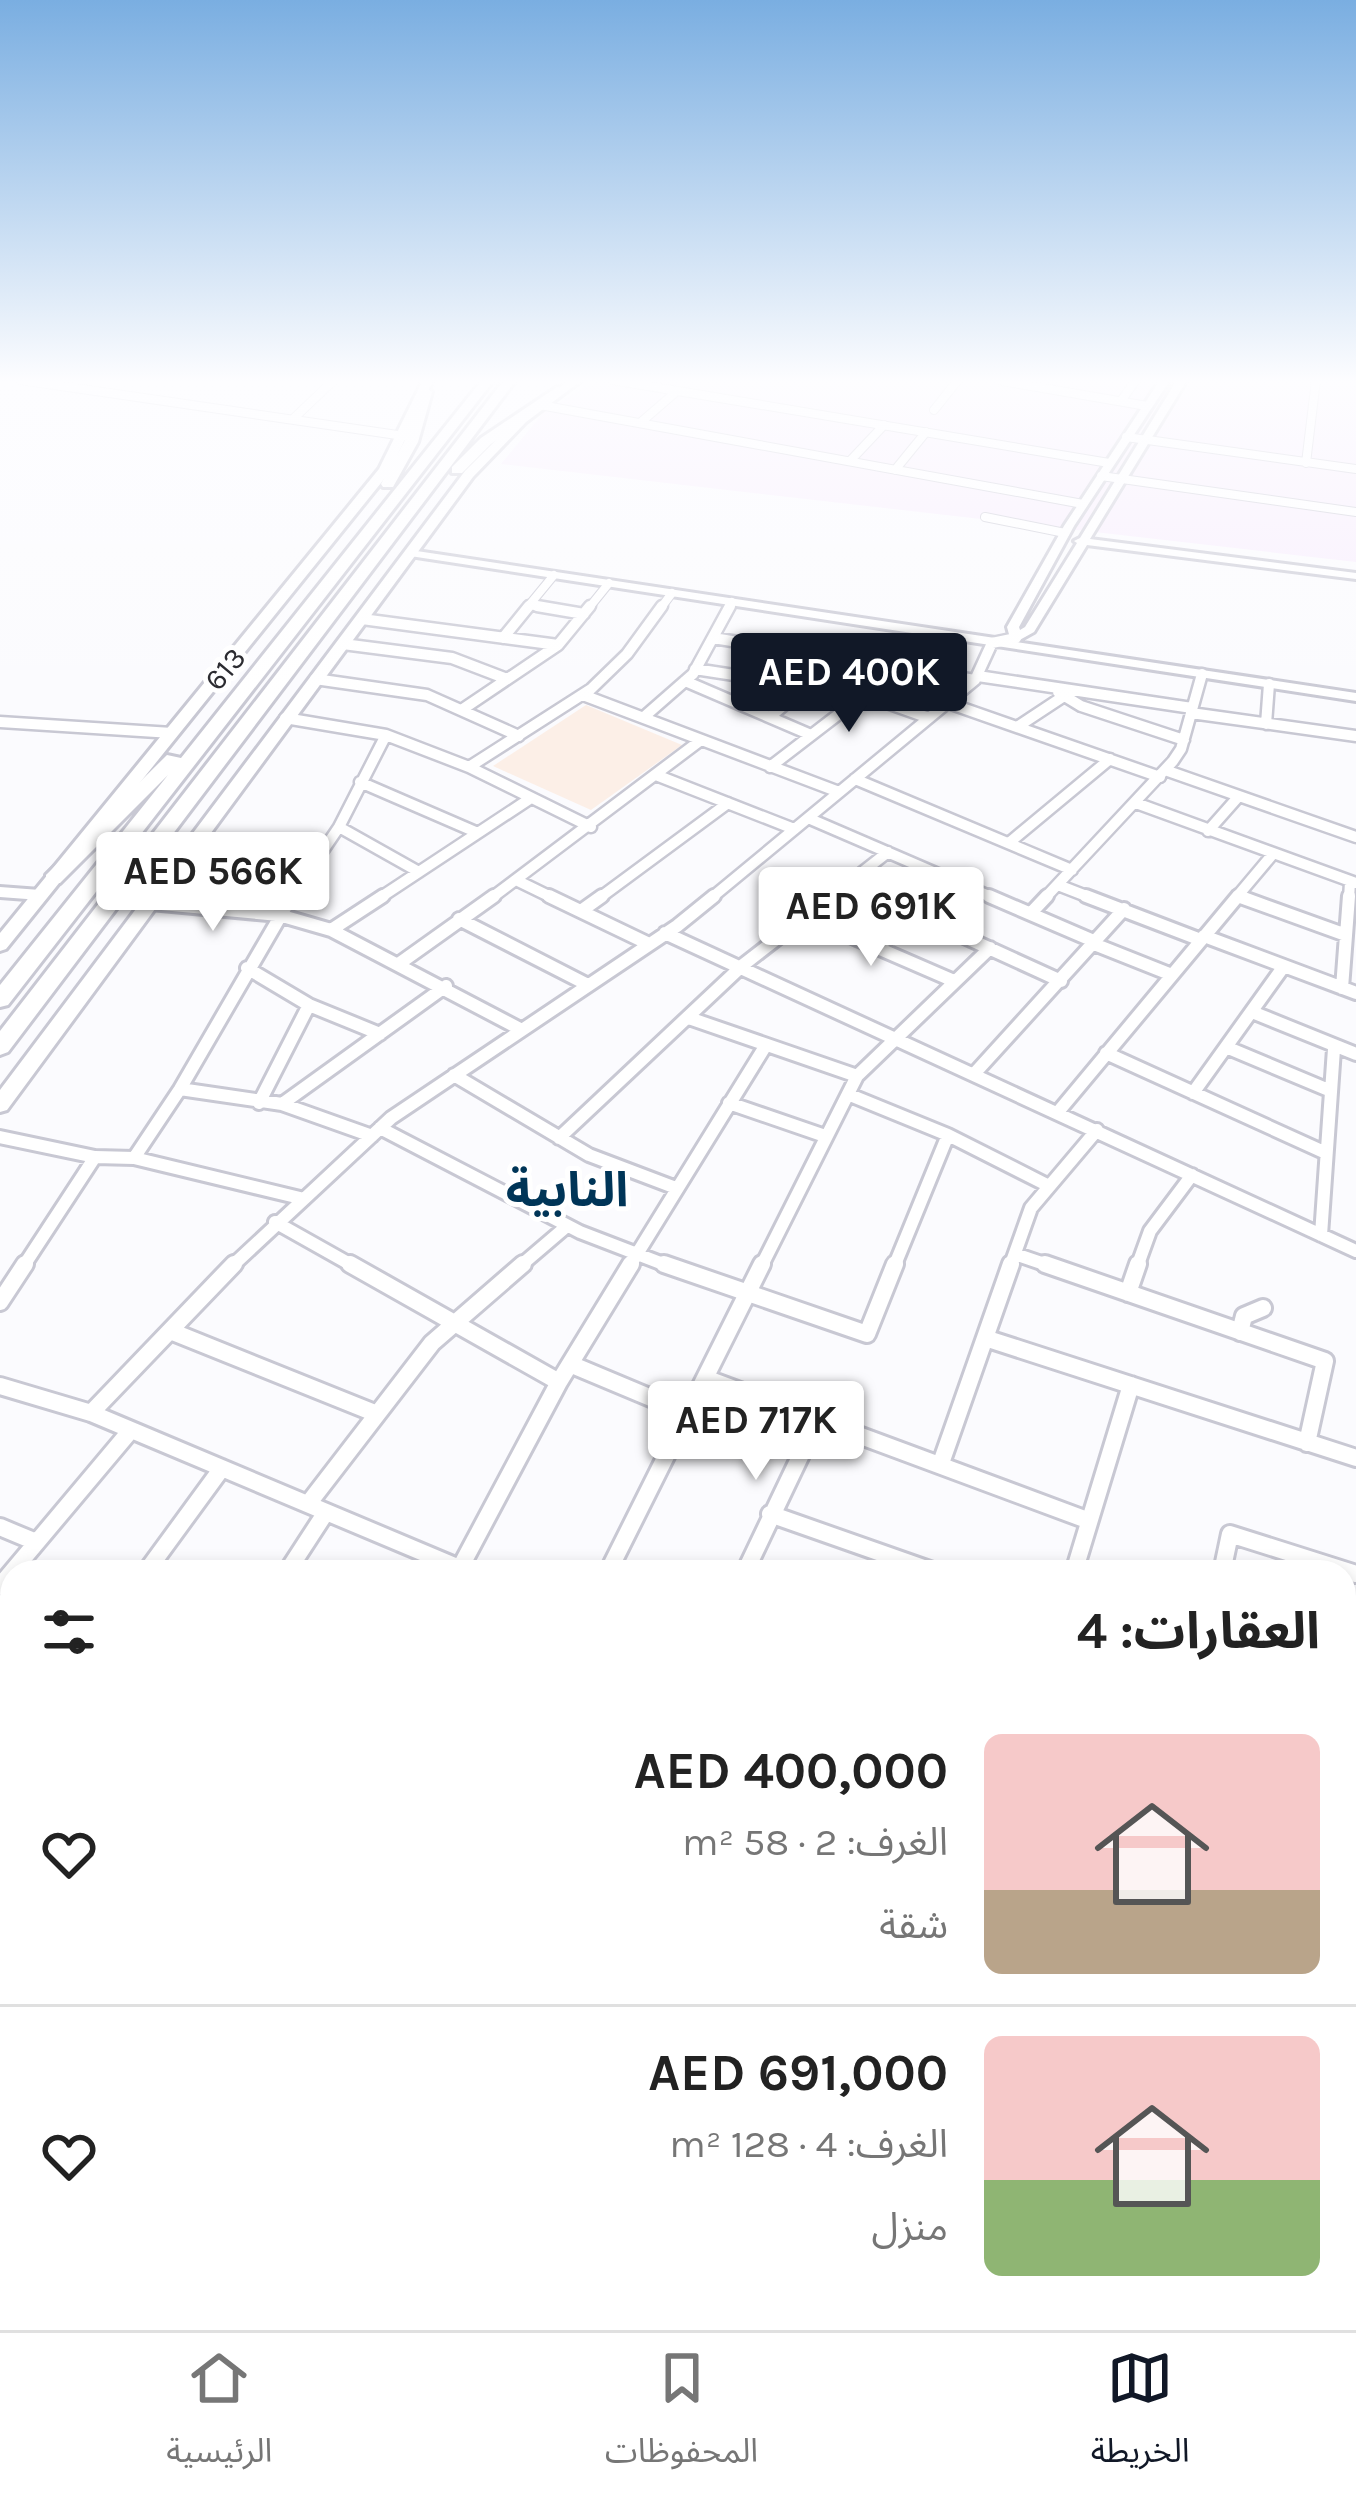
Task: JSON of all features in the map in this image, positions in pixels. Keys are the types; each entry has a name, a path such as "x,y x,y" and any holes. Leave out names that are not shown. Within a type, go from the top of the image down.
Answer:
{"highway":[{"path":"351,551 387,489"},
{"name":"613","path":"0,1000 401,489"},
{"name":"613","path":"0,1047 428,489"},
{"path":"360,579 442,489"},
{"path":"46,887 251,681"},
{"path":"0,1071 84,937"}],"main road":[{"name":"613","path":"0,945 370,489"},
{"path":"0,1105 460,489"}],"street":[{"path":"999,489 1083,504"},
{"path":"1016,638 1013,627 1093,489"},
{"path":"992,644 1030,629 1113,489"},
{"path":"1189,489 1356,512"},
{"path":"985,517 1065,532"},
{"path":"1082,537 1356,573"},
{"path":"412,549 1356,693"},
{"path":"525,567 992,644 1356,693"},
{"path":"503,638 554,575"},
{"path":"463,709 558,645 609,583"},
{"path":"470,767 583,695 628,653 672,593"},
{"path":"645,716 695,669 732,602"},
{"path":"530,605 584,614"},
{"path":"362,619 558,645"},
{"path":"408,653 428,626"},
{"path":"712,638 1356,736"},
{"path":"343,644 498,672 507,679"},
{"path":"91,1413 275,1222 376,1132 665,933 977,678 992,644"},
{"path":"770,767 900,667"},
{"path":"695,669 864,695 929,718"},
{"path":"1031,914 1162,774 1184,740 1202,674"},
{"path":"315,679 427,695 519,736"},
{"path":"685,681 811,735"},
{"path":"1266,724 1269,684"},
{"path":"770,717 807,686"},
{"path":"1048,687 1114,717 1184,740"},
{"path":"583,695 839,792"},
{"path":"1017,727 1064,696"},
{"path":"1112,696 1114,717"},
{"path":"948,703 1356,837"},
{"path":"285,718 386,735 470,767 591,827"},
{"path":"0,722 172,734"},
{"path":"134,1158 180,1089 279,915 340,827 386,735"},
{"path":"400,963 591,827 701,740"},
{"path":"1010,842 1110,759"},
{"path":"656,775 794,830"},
{"path":"855,779 1072,870"},
{"path":"360,782 478,833"},
{"path":"1208,830 1239,796"},
{"path":"331,930 531,798"},
{"path":"581,911 728,803"},
{"path":"1058,884 1349,991 1346,935 1353,882 1136,803"},
{"path":"808,818 1172,975"},
{"path":"340,827 418,872"},
{"path":"560,1138 743,965 888,852"},
{"path":"1058,1112 1272,855"},
{"path":"879,946 952,880"},
{"path":"518,881 649,944"},
{"path":"0,892 46,887"},
{"path":"1238,896 1346,935"},
{"path":"151,903 279,915 331,930 446,986 522,1030"},
{"path":"974,1074 1124,910"},
{"path":"914,914 1060,981"},
{"path":"806,917 954,981"},
{"path":"459,919 588,985"},
{"path":"665,933 1356,1251"},
{"path":"614,1560 857,1076 989,948"},
{"path":"1193,1093 1285,966"},
{"path":"247,968 309,1006 380,1034"},
{"path":"282,1104 446,986"},
{"path":"259,1102 309,1006"},
{"path":"1252,1012 1334,1049 1356,1054"},
{"path":"689,1018 857,1076"},
{"path":"470,1560 559,1382 766,1046"},
{"path":"1226,1047 1331,1091"},
{"path":"1321,1235 1334,1049"},
{"path":"1106,1053 1326,1153"},
{"path":"454,1075 589,1155 676,1188"},
{"path":"180,1089 282,1104 376,1132 567,1226 746,1296 867,1334 948,1135"},
{"path":"850,1095 948,1135 1049,1186"},
{"path":"729,1103 825,1136"},
{"path":"941,1463 1031,1208 1097,1130"},
{"path":"0,1137 94,1157 134,1158 300,1198"},
{"path":"0,1302 94,1157"},
{"path":"1128,1293 1150,1231 1192,1175"},
{"path":"275,1222 559,1382"},
{"path":"308,1504 432,1343 567,1226"},
{"path":"1015,1254 1325,1361 1307,1442"},
{"path":"1240,1332 1244,1316 1263,1308"},
{"path":"173,1332 377,1414"},
{"path":"985,1338 1356,1458"},
{"path":"571,1364 688,1413"},
{"path":"705,1378 1087,1520"},
{"path":"1076,1560 1131,1385"},
{"path":"0,1386 91,1413 441,1560"},
{"path":"750,1560 818,1419"},
{"path":"21,1560 131,1430"},
{"path":"155,1560 222,1468"},
{"path":"295,1560 326,1512"},
{"path":"770,1514 880,1560"},
{"path":"0,1527 36,1542"},
{"path":"1225,1560 1230,1534 1284,1560"}],"shaded area":[{"path":"717,489 1356,489 1356,562"},
{"path":"586,705 682,745 591,810 493,766"}],"district":[{"name":"النابية","path":"567,1190"}]}
